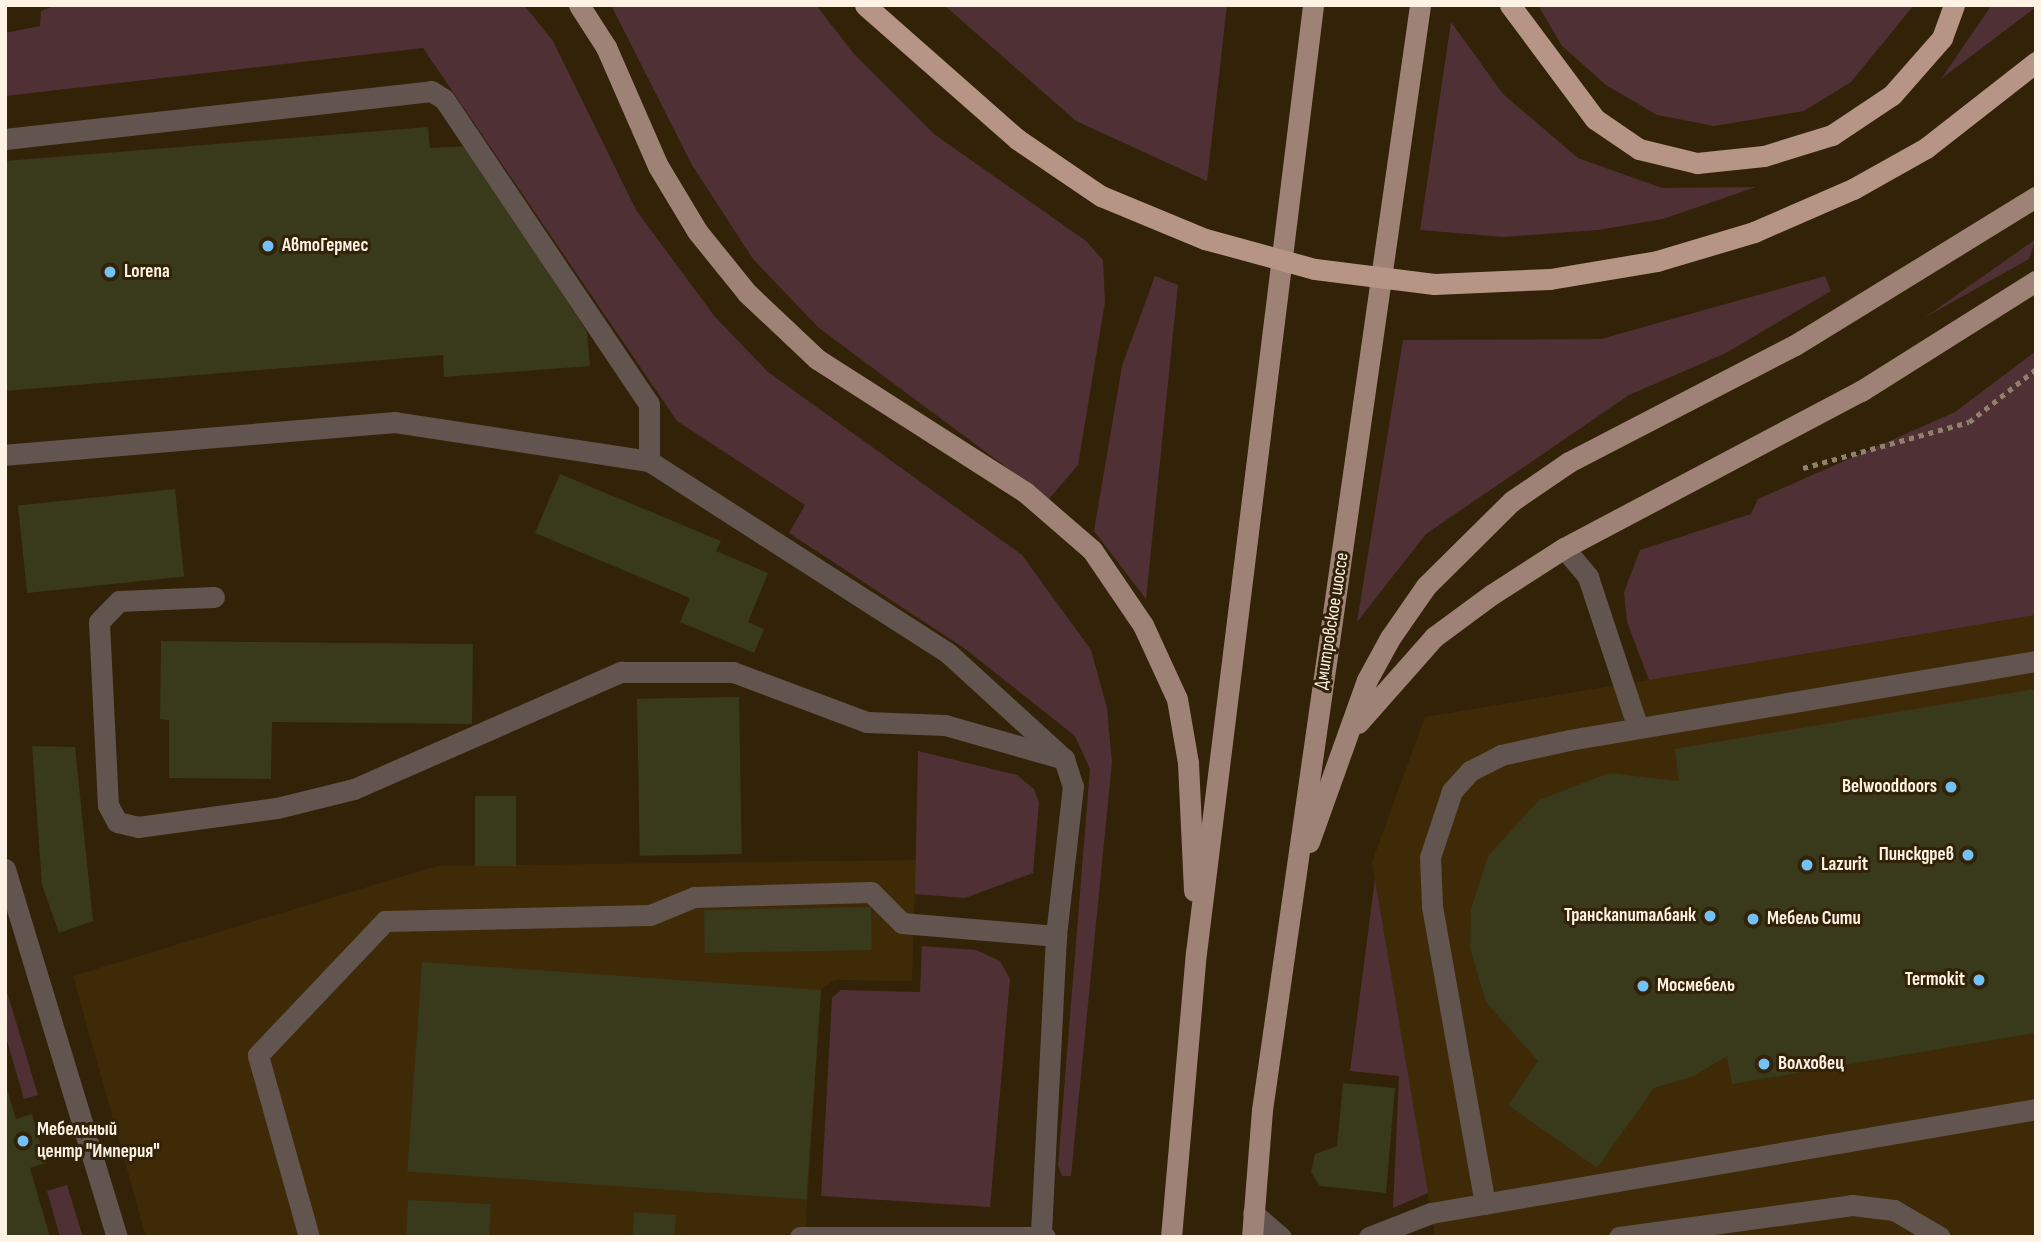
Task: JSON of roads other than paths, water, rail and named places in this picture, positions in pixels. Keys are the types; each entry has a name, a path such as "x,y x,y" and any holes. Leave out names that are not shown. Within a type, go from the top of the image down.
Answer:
{"highway":[{"path":"865,5 1017,139 1101,196 1205,239 1315,270 1434,284 1550,279 1657,261 1754,232 1853,189 1926,148 2036,62"},
{"path":"1510,5 1595,119 1639,149 1698,163 1764,156 1832,135 1892,95 1942,38 1954,5"}],"main road":[{"path":"579,5 606,47 659,166 697,231 747,293 817,359 1035,500 1092,550 1143,625 1177,699 1188,763 1196,953"},
{"path":"1171,1237 1196,953 1313,5"},
{"name":"Дмитровское шоссе","path":"1252,1237 1295,880 1420,5"},
{"path":"1295,880 1367,680 1409,607 1512,501 1569,462 1807,338 2036,197"},
{"path":"1342,744 1434,638 1564,548 1861,391 2036,281"}],"lane":[{"path":"5,139 431,91 444,99 649,404 649,461"},
{"path":"5,455 395,422 649,461 948,653 1064,759 1073,786 1056,936 1043,1236 800,1237"},
{"path":"1564,548 1588,577 1637,728"},
{"path":"214,597 119,601 99,622 108,805 117,822 138,827 252,812 354,789 621,672 733,672 867,722 945,725 1064,759"},
{"path":"1485,1204 1432,906 1430,857 1440,819 1470,771 1501,755 1637,728 2036,661"},
{"path":"5,869 117,1237"},
{"path":"309,1237 258,1055 385,921 650,915 694,897 871,892 902,923 1056,936"},
{"path":"1369,1237 1432,1213 2036,1109"},
{"path":"1619,1237 1662,1234 1852,1205 1894,1210 1940,1237"},
{"path":"1253,1213 1281,1237"}],"place":[{"name":"АвтоГермес","path":"268,246"},
{"name":"Lorena","path":"110,272"},
{"name":"Belwooddoors","path":"1951,787"},
{"name":"Пинскдрев","path":"1968,855"},
{"name":"Lazurit","path":"1807,865"},
{"name":"Транскапиталбанк","path":"1710,916"},
{"name":"Мебель Сити","path":"1753,919"},
{"name":"Termokit","path":"1979,980"},
{"name":"Мосмебель","path":"1643,986"},
{"name":"Волховец","path":"1764,1064"},
{"name":"Мебельный центр \"Империя\"","path":"23,1141"}]}
